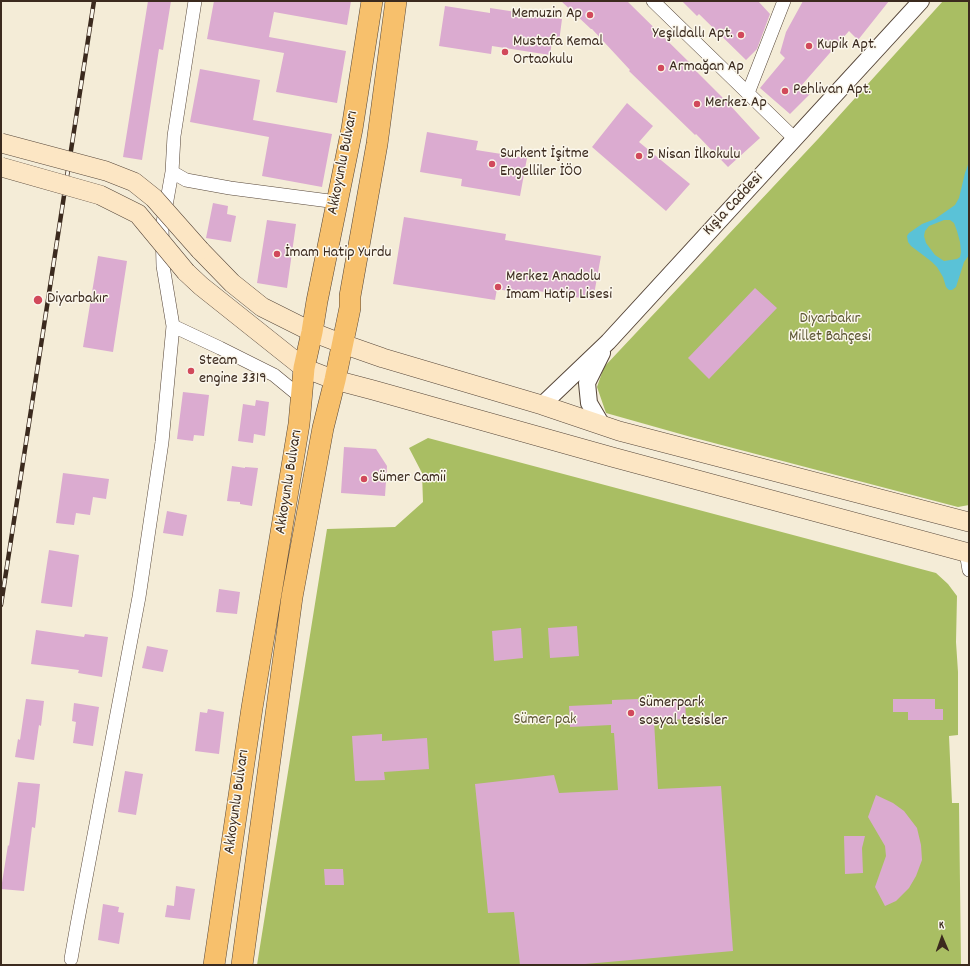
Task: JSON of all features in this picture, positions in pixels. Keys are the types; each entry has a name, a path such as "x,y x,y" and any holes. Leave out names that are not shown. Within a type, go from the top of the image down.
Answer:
{"main road":[{"name":"Akkoyunlu Bulvarı","path":"214,965 252,708 299,424 304,368 352,129 372,1"},
{"name":"Akkoyunlu Bulvarı","path":"242,965 292,597 323,428 350,308 350,296 378,144 396,1"},
{"path":"1,143 106,171 134,182 154,198 200,250 232,283 262,307 312,332 383,358 542,405 619,431 969,522"},
{"path":"1,167 100,195 138,214 186,272 201,286 304,368 335,380 968,555"}],"street":[{"path":"71,959 139,597 162,442 173,326 163,266 162,228 172,172 174,136 195,1"},
{"path":"653,1 795,139"},
{"path":"748,93 784,1"},
{"name":"Kışla Caddesi","path":"542,405 608,342 921,1"},
{"path":"172,172 186,180 230,188 337,202"},
{"path":"173,326 274,375 302,398"},
{"path":"602,425 589,403 587,383 608,342"}],"green space":[{"name":"Diyarbakır Millet Bahçesi","path":"943,1 969,1 969,505 958,507 691,437 606,413 597,387 604,367 818,139"},
{"name":"Sümer pak","path":"428,438 936,573 948,584 957,596 956,642 958,672 958,735 949,736 952,803 959,803 961,965 257,965 327,529 395,527 423,502 422,473 409,448"}],"water":[{"path":"969,162 969,255 964,262 956,287 949,290 946,287 943,277 937,267 911,246 908,242 907,236 922,224 935,219 955,205 959,198","holes":["944,220 950,220 954,223 957,231 961,252 960,257 957,259 944,261 935,255 926,243 924,236 925,231 929,226"]}],"building":[{"path":"148,1 171,1 163,50 159,49 142,160 123,157"},
{"path":"214,1 351,1 347,25 274,12 269,37 346,51 337,103 276,92 284,53 207,39"},
{"path":"561,1 627,1 692,65 691,66 760,138 728,167 696,134 695,135 629,71 630,70 592,29"},
{"name":"Yeşildallı Apt.","path":"682,1 758,1 770,14 757,49 746,60 699,14 697,16"},
{"path":"803,1 889,1 858,40 849,31 801,86 810,94 790,114 760,88 785,58 780,53 786,32"},
{"path":"445,6 490,13 490,8 562,19 559,42 552,41 550,55 492,46 491,54 439,46"},
{"path":"200,69 260,80 253,120 332,134 322,187 262,176 269,137 190,122"},
{"path":"627,103 653,126 639,142 690,184 666,211 592,147"},
{"path":"427,132 478,141 476,150 527,158 520,196 461,186 462,179 420,172"},
{"path":"213,203 228,206 227,214 236,216 231,242 206,238"},
{"path":"404,217 506,234 505,240 601,256 593,300 526,289 525,294 497,289 495,300 393,284"},
{"name":"İmam Hatip Yurdu","path":"267,220 296,224 287,288 257,283"},
{"name":"Diyarbakır","path":"98,256 127,261 113,352 83,347"},
{"path":"755,288 777,308 709,379 688,358"},
{"path":"183,392 209,395 204,436 194,435 193,441 177,439"},
{"path":"256,400 269,402 265,436 254,434 253,443 238,441 243,404 255,406"},
{"name":"Sümer Camii","path":"344,447 376,449 387,466 385,496 341,493"},
{"path":"232,466 258,468 252,506 240,504 240,502 227,501"},
{"path":"63,473 109,479 106,499 93,497 90,515 76,513 74,525 56,523"},
{"path":"167,511 187,515 183,536 163,533"},
{"path":"49,550 79,555 72,607 41,603"},
{"path":"219,589 240,592 237,614 216,612"},
{"path":"577,626 579,656 550,658 548,628"},
{"path":"521,628 523,658 494,661 492,631"},
{"path":"36,630 84,637 85,634 108,637 102,677 78,673 79,670 31,664"},
{"path":"147,646 168,650 163,672 142,668"},
{"path":"26,699 44,701 41,726 39,725 34,760 15,757 18,739 20,740"},
{"path":"638,699 638,702 685,699 686,719 654,721 658,789 721,786 733,951 574,965 520,965 514,912 488,913 475,784 554,775 559,793 618,790 614,733 611,733 611,725 570,727 569,706 612,704 612,700"},
{"path":"893,699 935,699 935,709 943,709 943,720 908,720 908,712 893,712"},
{"path":"74,703 99,707 93,746 73,743 76,722 72,721"},
{"path":"208,709 224,712 219,754 195,751 200,712 207,713"},
{"path":"382,734 382,741 427,738 429,769 384,772 385,780 355,781 352,736"},
{"path":"125,771 143,774 136,815 118,812"},
{"path":"18,782 40,784 35,828 32,827 24,891 1,889"},
{"path":"876,795 893,803 904,811 917,828 921,845 922,860 916,876 909,888 896,901 885,906 875,887 886,856 885,846 868,817"},
{"path":"844,836 865,836 862,848 863,873 845,874"},
{"path":"324,869 343,869 344,885 325,885"},
{"path":"176,886 195,889 190,920 165,917 167,905 174,906"},
{"path":"103,904 119,907 118,912 124,913 119,944 98,940"}],"railway":[{"path":"1,605 94,1"}],"place":[{"name":"Memuzin Ap","path":"590,15"},
{"name":"Yeşildallı Apt.","path":"741,35"},
{"name":"Kupik Apt.","path":"809,46"},
{"name":"Mustafa Kemal Ortaokulu","path":"505,52"},
{"name":"Armağan Ap","path":"661,68"},
{"name":"Pehlivan Apt.","path":"785,91"},
{"name":"Merkez Ap","path":"697,104"},
{"name":"5 Nisan İlkokulu","path":"639,156"},
{"name":"Surkent İşitme Engelliler İÖO","path":"492,164"},
{"name":"İmam Hatip Yurdu","path":"277,254"},
{"name":"Merkez Anadolu İmam Hatip Lisesi","path":"498,287"},
{"name":"Diyarbakır","path":"38,300"},
{"name":"Steam engine 3319","path":"191,371"},
{"name":"Sümer Camii","path":"364,479"},
{"name":"Sümerpark sosyal tesisler","path":"631,713"}]}
